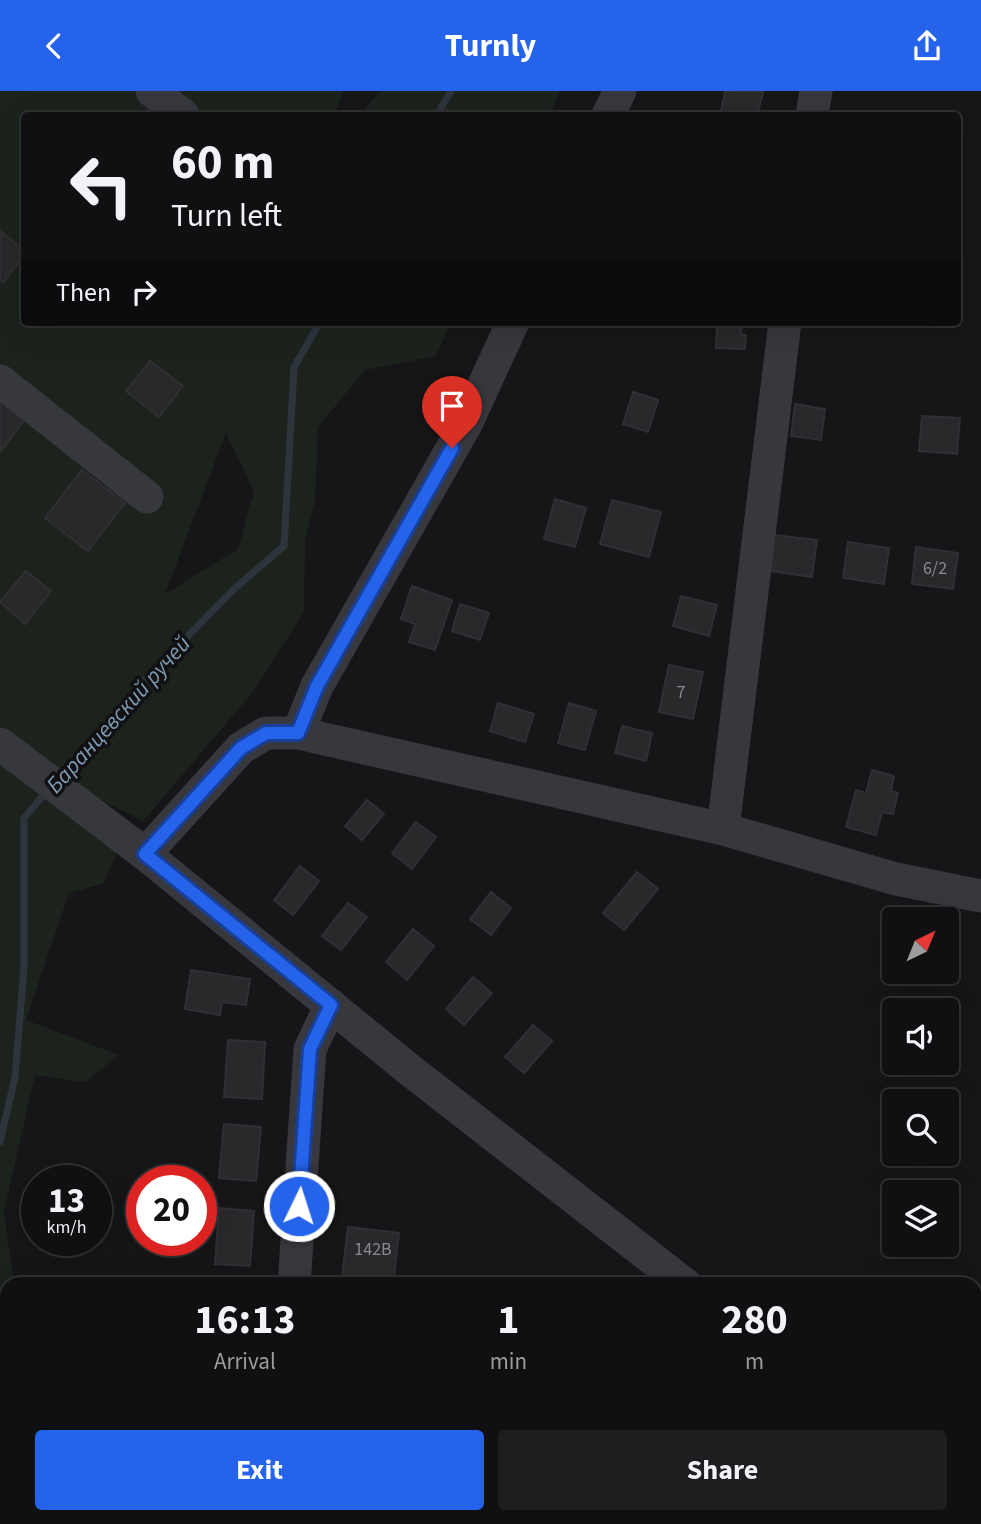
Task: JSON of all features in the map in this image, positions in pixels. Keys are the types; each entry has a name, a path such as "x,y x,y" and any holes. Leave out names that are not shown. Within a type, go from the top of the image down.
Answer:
{"lane":[{"path":"152,91 179,112"},
{"path":"610,112 620,91"},
{"path":"812,112 816,91"},
{"path":"298,733 317,686 466,424 511,326"},
{"path":"723,829 785,326"},
{"path":"0,381 147,496"},
{"path":"145,854 241,748 266,733 298,733 723,829 896,879 981,896"},
{"path":"0,744 145,854 417,1076 676,1277"},
{"path":"295,1277 310,1049 331,1005"}],"shaded area":[{"path":"0,91 343,91 335,112 21,112 21,326 449,326 436,356 365,370 318,427 315,500 305,540 304,612 253,692 143,821 76,787 120,845 104,883 69,893 26,1020 119,1055 85,1082 35,1075 4,1212 13,1277 0,1277 0,765 29,747 0,725","holes":["226,433 254,491 238,549 165,594"]},
{"path":"381,91 560,91 550,112 362,112"}],"building":[{"path":"725,91 763,92 758,112 721,112"},
{"path":"0,231 21,248 21,259 3,283 0,280"},
{"path":"717,326 742,326 741,335 746,335 745,349 716,348"},
{"path":"150,361 183,386 159,417 126,391"},
{"path":"0,391 29,414 0,452"},
{"path":"633,392 658,400 648,432 623,424"},
{"path":"795,404 825,409 821,440 791,436"},
{"path":"922,416 960,418 957,454 919,451"},
{"path":"82,470 125,503 88,551 45,518"},
{"path":"555,499 586,508 575,547 544,539"},
{"path":"612,500 661,512 649,557 600,544"},
{"path":"775,535 817,540 812,577 770,571"},
{"path":"848,542 889,548 884,584 843,578"},
{"path":"916,547 958,553 953,589 912,584"},
{"path":"26,571 51,591 25,624 0,602"},
{"path":"412,586 452,600 435,650 409,642 415,624 401,619"},
{"path":"681,596 717,605 709,636 673,626"},
{"path":"460,604 489,613 480,640 452,631"},
{"path":"669,665 703,672 693,719 659,712"},
{"path":"498,703 534,714 525,742 490,731"},
{"path":"569,703 596,711 585,750 558,743"},
{"path":"622,726 652,733 646,761 615,753"},
{"path":"872,770 894,776 891,791 898,793 893,814 882,812 876,835 846,827 856,790 866,793"},
{"path":"367,800 384,814 362,840 345,826"},
{"path":"416,822 436,837 412,869 392,853"},
{"path":"300,866 319,881 293,915 274,900"},
{"path":"637,872 658,889 624,930 603,913"},
{"path":"491,892 511,908 491,935 470,919"},
{"path":"348,903 367,917 341,950 322,936"},
{"path":"413,929 434,946 407,980 386,962"},
{"path":"191,970 250,979 246,1005 222,1002 220,1015 185,1009"},
{"path":"473,977 492,993 464,1025 446,1009"},
{"path":"533,1025 552,1041 524,1073 505,1057"},
{"path":"228,1040 265,1042 262,1099 224,1097"},
{"path":"224,1124 261,1127 256,1181 219,1178"},
{"path":"219,1208 254,1211 250,1266 215,1264"},
{"path":"348,1227 399,1233 394,1277 342,1277"}],"waterway":[{"name":"Баранцевский ручей","path":"439,112 451,91"},
{"name":"Баранцевский ручей","path":"59,779 141,684 233,590 284,546 294,367 318,326"},
{"name":"Баранцевский ручей","path":"0,1142 15,1077 24,968 24,818 48,790"}],"route":[{"path":"299,1206 310,1049 331,1005 145,854 241,748 266,733 298,733 317,686 452,448"}]}
